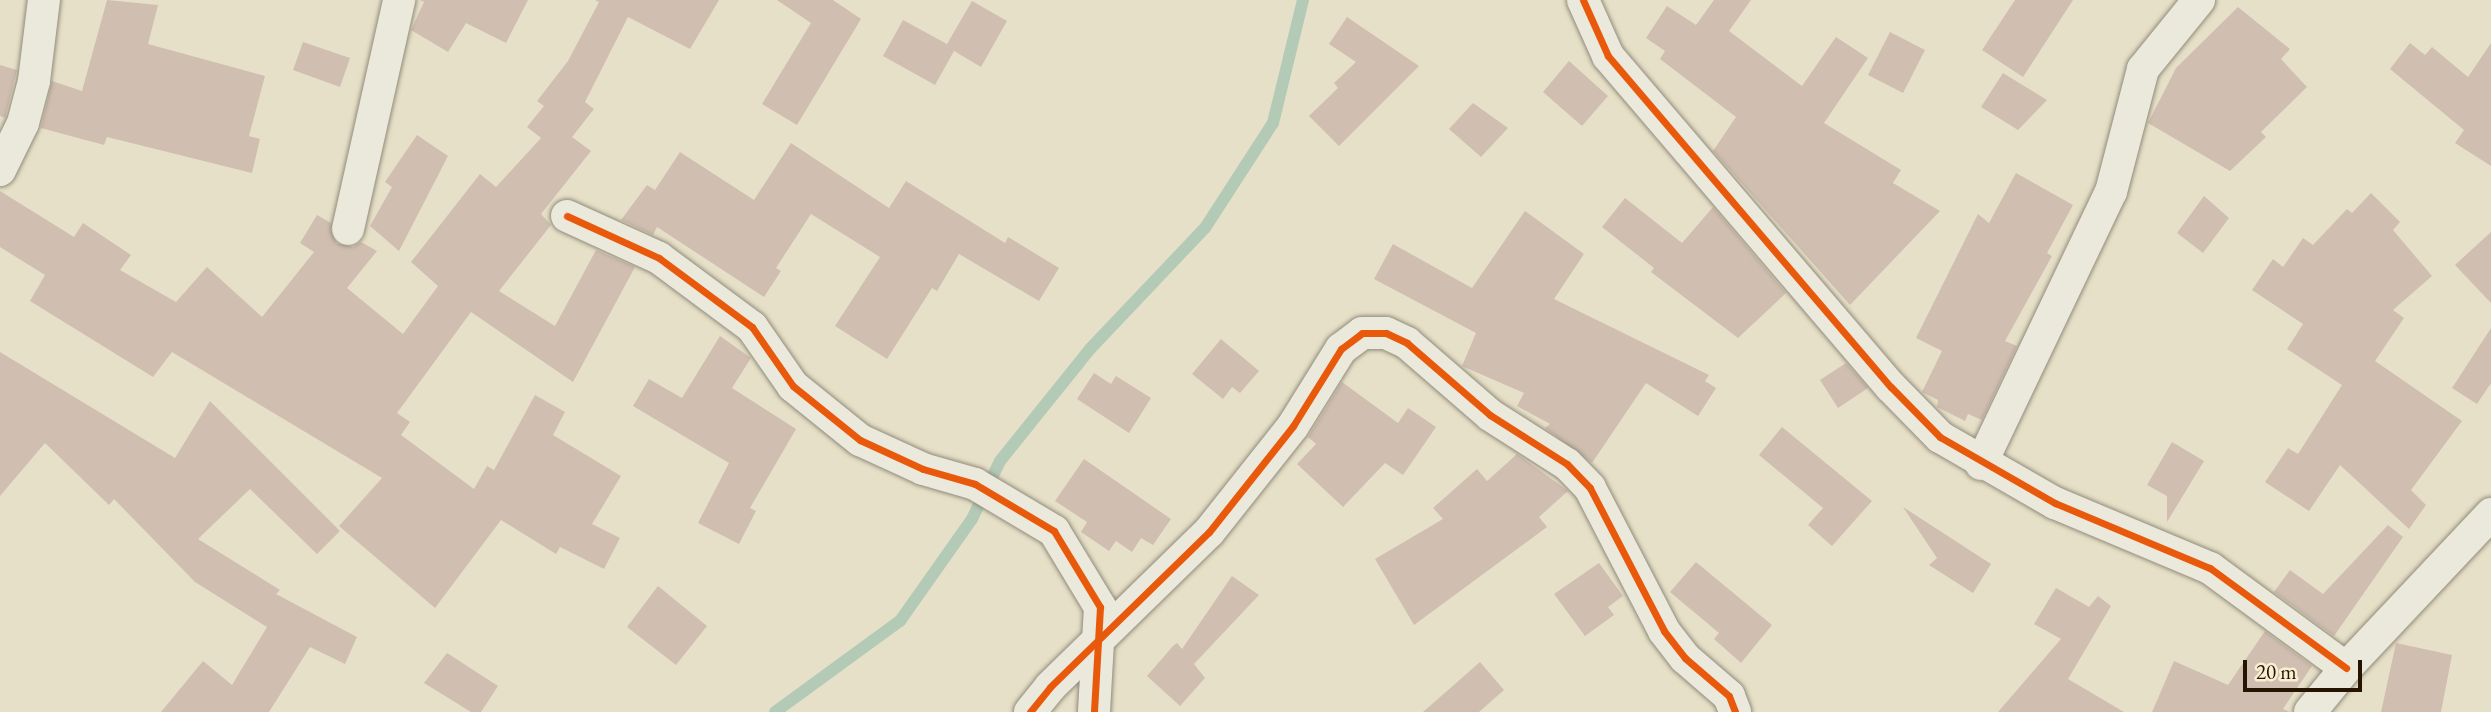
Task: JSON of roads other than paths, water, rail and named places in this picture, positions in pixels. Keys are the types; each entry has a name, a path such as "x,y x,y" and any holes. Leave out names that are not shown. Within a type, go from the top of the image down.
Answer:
{"street":[{"path":"0,170 23,123 34,81 44,0"},
{"path":"348,229 398,0"},
{"path":"1583,0 1608,56 1891,387 1940,437 1981,464 2055,503 2210,568 2346,668"},
{"path":"1981,464 2111,192 2143,69 2199,0"},
{"path":"567,216 659,258 752,327 793,386 860,440 923,469 986,490 1054,531 1100,607 1094,712"},
{"path":"1030,712 1209,533 1293,426 1341,349 1362,333 1386,333 1407,343 1490,415 1567,464 1590,488 1664,631 1685,658 1729,696 1735,712"},
{"path":"2311,712 2346,668 2491,514"}],"waterway":[{"path":"775,712 900,621 972,519 1000,461 1090,349 1205,228 1273,123 1303,0"}]}
